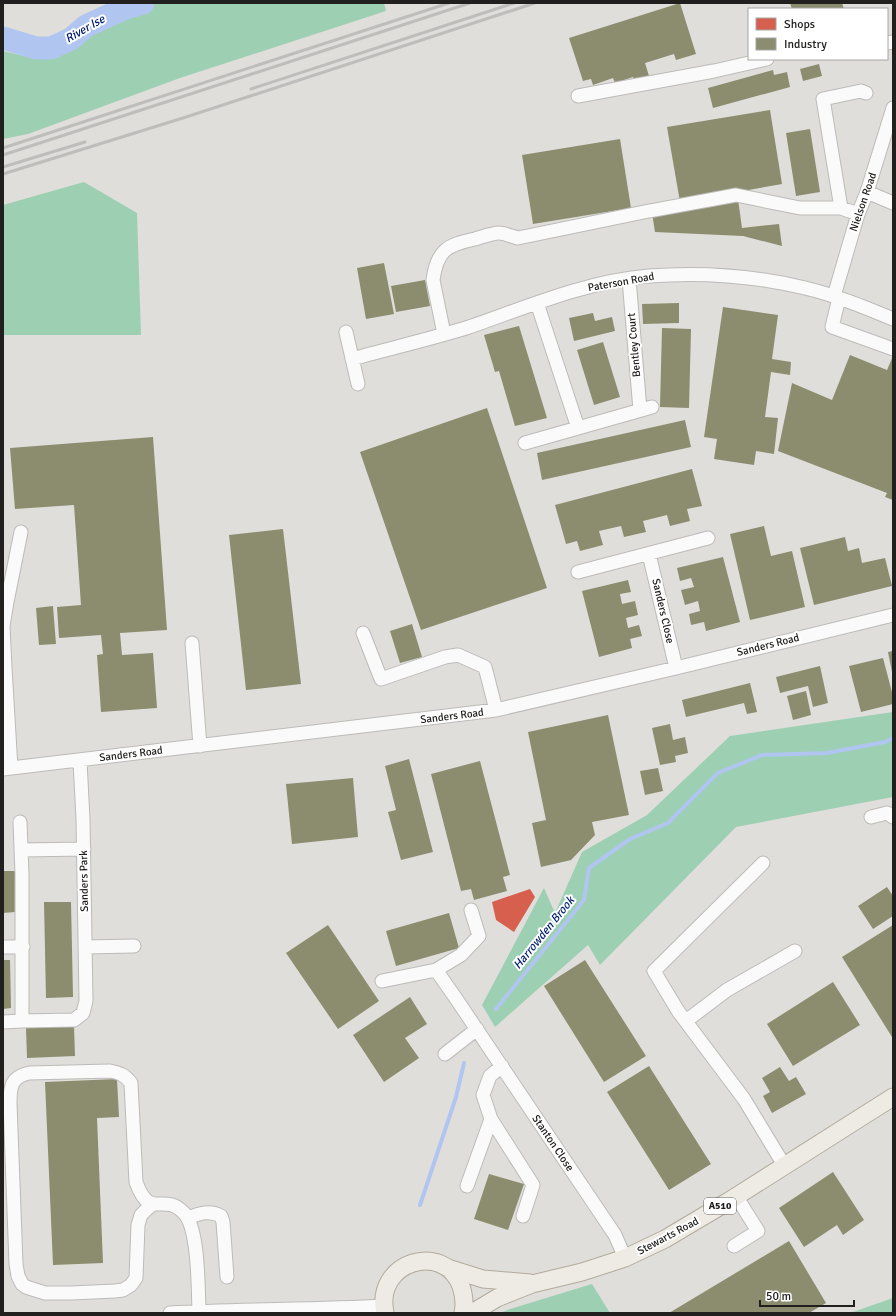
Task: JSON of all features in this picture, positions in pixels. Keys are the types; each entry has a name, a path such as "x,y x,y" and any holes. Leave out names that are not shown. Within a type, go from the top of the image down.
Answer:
{"main road":[{"name":"Stewarts Road","path":"472,1313 497,1298 532,1284 582,1272 625,1258 665,1239 893,1097"},
{"name":"Stewarts Road","path":"385,1309 385,1290 392,1277 403,1266 418,1261 433,1262 483,1279 532,1284"},
{"path":"447,1268 458,1280 464,1295 463,1313"}],"street":[{"path":"578,96 714,71 763,60"},
{"path":"841,208 823,99 861,91 866,93"},
{"name":"Nielson Road","path":"893,108 867,192 858,214 837,297 832,327 893,349"},
{"path":"867,192 893,202"},
{"path":"444,334 433,280 434,271 440,255 448,247 455,243 500,233 518,238 736,195 800,208 841,208 858,214"},
{"name":"Paterson Road","path":"352,358 466,328 576,290 649,276 682,275 776,281 837,297 893,319"},
{"name":"Bentley Court","path":"525,443 646,409 629,279"},
{"path":"537,303 578,428"},
{"path":"346,332 358,384"},
{"path":"7,769 4,626 7,602 21,532"},
{"path":"578,572 708,538"},
{"name":"Sanders Close","path":"649,554 676,668"},
{"name":"Sanders Road","path":"7,769 496,710 893,615"},
{"path":"363,633 382,679 445,657 458,655 485,667 496,710"},
{"path":"192,643 200,746"},
{"name":"Sanders Park","path":"22,1021 74,1020 83,1013 86,1001 84,849 80,761"},
{"path":"872,817 887,813 893,818"},
{"path":"3,1022 22,1021 23,947 20,822"},
{"path":"21,850 84,849"},
{"path":"763,863 654,971 678,1011 744,1099 784,1165"},
{"path":"382,981 436,970 461,955 479,936 471,910"},
{"path":"85,947 134,946"},
{"path":"3,947 23,947"},
{"path":"686,1021 727,990 795,951"},
{"name":"Stanton Close","path":"436,970 615,1235 625,1258"},
{"path":"444,1054 477,1030"},
{"path":"502,1066 490,1076 482,1095 491,1119 533,1186 523,1216"},
{"path":"153,1204 147,1208 138,1225 136,1278 123,1290 45,1293 26,1288 18,1276 16,1264 10,1103 10,1093 14,1079 22,1074 29,1073 110,1071 121,1073 131,1083 136,1182 145,1200 153,1204 169,1204 177,1207 188,1218 197,1264 199,1311"},
{"path":"467,1186 491,1119"},
{"path":"734,1246 758,1231 736,1196"},
{"path":"188,1218 208,1212 216,1213 221,1216 223,1222 227,1277"},
{"path":"170,1313 199,1311 385,1309"}],"green space":[{"path":"143,3 384,3 386,11 180,78 28,134 3,139 3,51 32,58 33,42 49,48 56,47 66,42 94,22 108,15"},
{"path":"84,182 137,213 141,335 3,335 3,205"},
{"path":"893,712 893,797 736,827 600,965 588,945 495,1027 482,1005 544,888 555,913 582,852 647,815 730,736"},
{"path":"592,1284 610,1313 500,1313 510,1309"},
{"path":"893,1298 893,1313 850,1313"}],"building: Shops":[{"path":"530,889 535,897 514,932 496,920 492,902"}],"building: Industry":[{"path":"680,3 696,54 676,60 674,54 645,63 649,76 635,81 633,77 615,83 613,78 593,85 591,79 583,81 569,38"},
{"path":"790,3 842,3 844,8 792,8"},
{"path":"819,64 822,76 803,81 800,69"},
{"path":"773,70 774,75 787,72 790,87 713,108 708,88"},
{"path":"770,110 782,184 680,202 667,127"},
{"path":"810,129 820,192 796,196 786,133"},
{"path":"620,139 631,208 533,224 522,155"},
{"path":"738,199 742,228 779,224 782,246 743,236 655,232 652,213"},
{"path":"384,263 394,314 366,319 357,268"},
{"path":"425,280 430,306 396,312 391,286"},
{"path":"679,303 679,323 643,324 642,304"},
{"path":"723,307 778,315 772,359 791,362 790,375 771,372 765,417 778,418 774,454 756,451 754,465 714,459 717,439 704,437"},
{"path":"593,313 595,321 612,317 615,331 574,341 569,318"},
{"path":"519,326 547,418 515,426 499,371 495,372 484,335"},
{"path":"662,328 691,329 689,408 660,407"},
{"path":"603,342 620,397 594,405 577,350"},
{"path":"850,355 887,370 893,356 893,500 885,497 887,493 778,451 792,383 832,400"},
{"path":"487,408 547,588 421,630 360,452"},
{"path":"685,420 691,447 542,480 537,453"},
{"path":"153,437 167,630 120,633 122,655 153,653 157,708 101,712 97,655 103,654 101,635 59,638 57,607 81,605 74,505 15,509 10,448"},
{"path":"692,469 702,506 687,509 690,521 670,526 667,515 643,521 646,532 624,537 621,526 599,531 603,545 580,551 577,541 566,544 555,505"},
{"path":"764,526 771,556 792,551 805,607 750,620 730,534"},
{"path":"283,529 301,684 246,690 229,535"},
{"path":"845,537 848,551 859,548 862,563 885,558 892,586 814,605 800,548"},
{"path":"723,557 740,622 706,631 704,622 691,625 689,614 700,611 698,601 685,605 681,590 694,587 691,578 680,581 677,568"},
{"path":"628,580 631,592 620,594 622,604 635,601 638,615 626,618 628,628 639,625 642,636 630,639 632,648 599,657 582,591"},
{"path":"53,606 56,644 39,645 36,608"},
{"path":"412,624 422,657 400,663 390,631"},
{"path":"893,651 893,672 892,672 888,652"},
{"path":"883,658 893,696 893,704 861,712 849,666"},
{"path":"820,666 828,703 813,707 808,686 780,693 776,677"},
{"path":"750,683 757,712 747,714 744,703 686,717 682,700"},
{"path":"806,691 811,715 793,720 787,696"},
{"path":"608,715 629,815 592,822 595,835 571,860 541,867 532,823 546,820 528,732"},
{"path":"670,724 673,740 685,737 688,753 675,756 676,762 660,765 652,728"},
{"path":"409,759 433,852 401,860 388,812 396,810 385,766"},
{"path":"480,761 510,875 503,877 507,891 474,900 471,889 461,891 431,774"},
{"path":"658,768 663,791 645,795 640,771"},
{"path":"353,778 358,837 292,844 286,784"},
{"path":"3,871 15,871 15,912 3,913"},
{"path":"887,887 893,896 893,916 873,929 858,906"},
{"path":"44,902 71,902 73,997 46,998"},
{"path":"449,913 459,948 396,966 386,931"},
{"path":"328,925 379,1001 338,1029 286,953"},
{"path":"893,925 893,1037 892,1037 842,957"},
{"path":"3,960 10,960 11,1008 3,1009"},
{"path":"585,960 646,1056 604,1082 544,986"},
{"path":"833,982 860,1025 793,1066 767,1024"},
{"path":"410,997 427,1024 405,1038 419,1058 384,1082 353,1035"},
{"path":"74,1026 75,1056 27,1058 26,1028"},
{"path":"649,1066 711,1164 669,1190 607,1092"},
{"path":"780,1067 789,1081 796,1077 806,1094 772,1113 763,1096 770,1092 762,1078"},
{"path":"117,1079 119,1117 97,1118 103,1263 53,1265 45,1082"},
{"path":"833,1172 864,1220 843,1235 837,1225 804,1247 779,1208"},
{"path":"489,1174 524,1184 508,1230 474,1219"},
{"path":"789,1241 826,1303 809,1313 669,1313"}],"waterway":[{"name":"River Ise","path":"3,38 36,48 51,48 71,39 86,26 123,9 143,3"},
{"name":"Harrowden Brook","path":"496,1009 584,900 589,868 630,839 668,823 718,773 762,755 827,753 885,742 893,738"},
{"name":"Harrowden Brook","path":"420,1205 456,1097 464,1063"}],"railway":[{"path":"3,148 449,3"},
{"path":"3,155 470,3"},
{"path":"251,89 514,3"},
{"path":"3,174 183,118 535,3"},
{"path":"3,167 85,142"}]}
